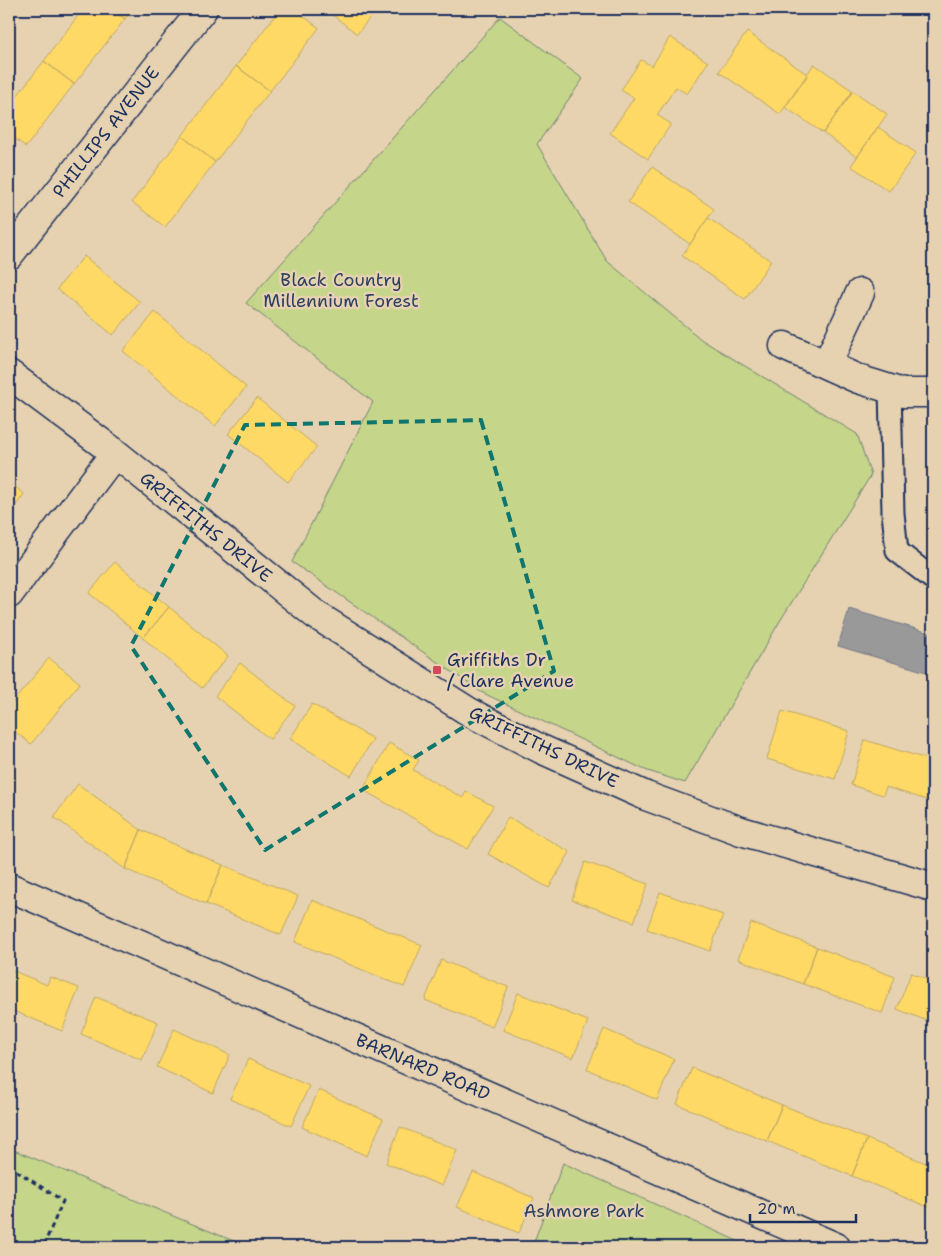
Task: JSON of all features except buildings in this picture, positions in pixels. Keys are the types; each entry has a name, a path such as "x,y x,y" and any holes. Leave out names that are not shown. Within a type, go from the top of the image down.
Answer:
{"street":[{"name":"PHILLIPS AVENUE","path":"9,255 203,9"},
{"path":"827,364 860,293"},
{"path":"784,346 858,379 903,393 933,393"},
{"name":"GRIFFITHS DRIVE","path":"9,374 115,453 316,615 471,712 541,749 646,796 741,831 933,887"},
{"path":"9,594 115,453"},
{"name":"BARNARD ROAD","path":"9,887 836,1247"}],"lane":[{"path":"890,389 893,514 897,551 933,579"}],"path":[{"path":"9,1166 63,1201 43,1247"}],"highlighted area":[{"path":"481,420 554,671 265,850 131,646 245,425"}],"green space":[{"name":"Black Country Millennium Forest","path":"500,17 583,79 537,144 607,261 702,340 857,434 871,475 780,621 685,783 645,770 481,692 292,562 373,402 246,303"},
{"path":"9,1148 248,1247 9,1247"},
{"name":"Ashmore Park","path":"563,1163 751,1247 532,1247"}],"place":[{"name":"Griffiths Dr / Clare Avenue","path":"437,670"}]}
